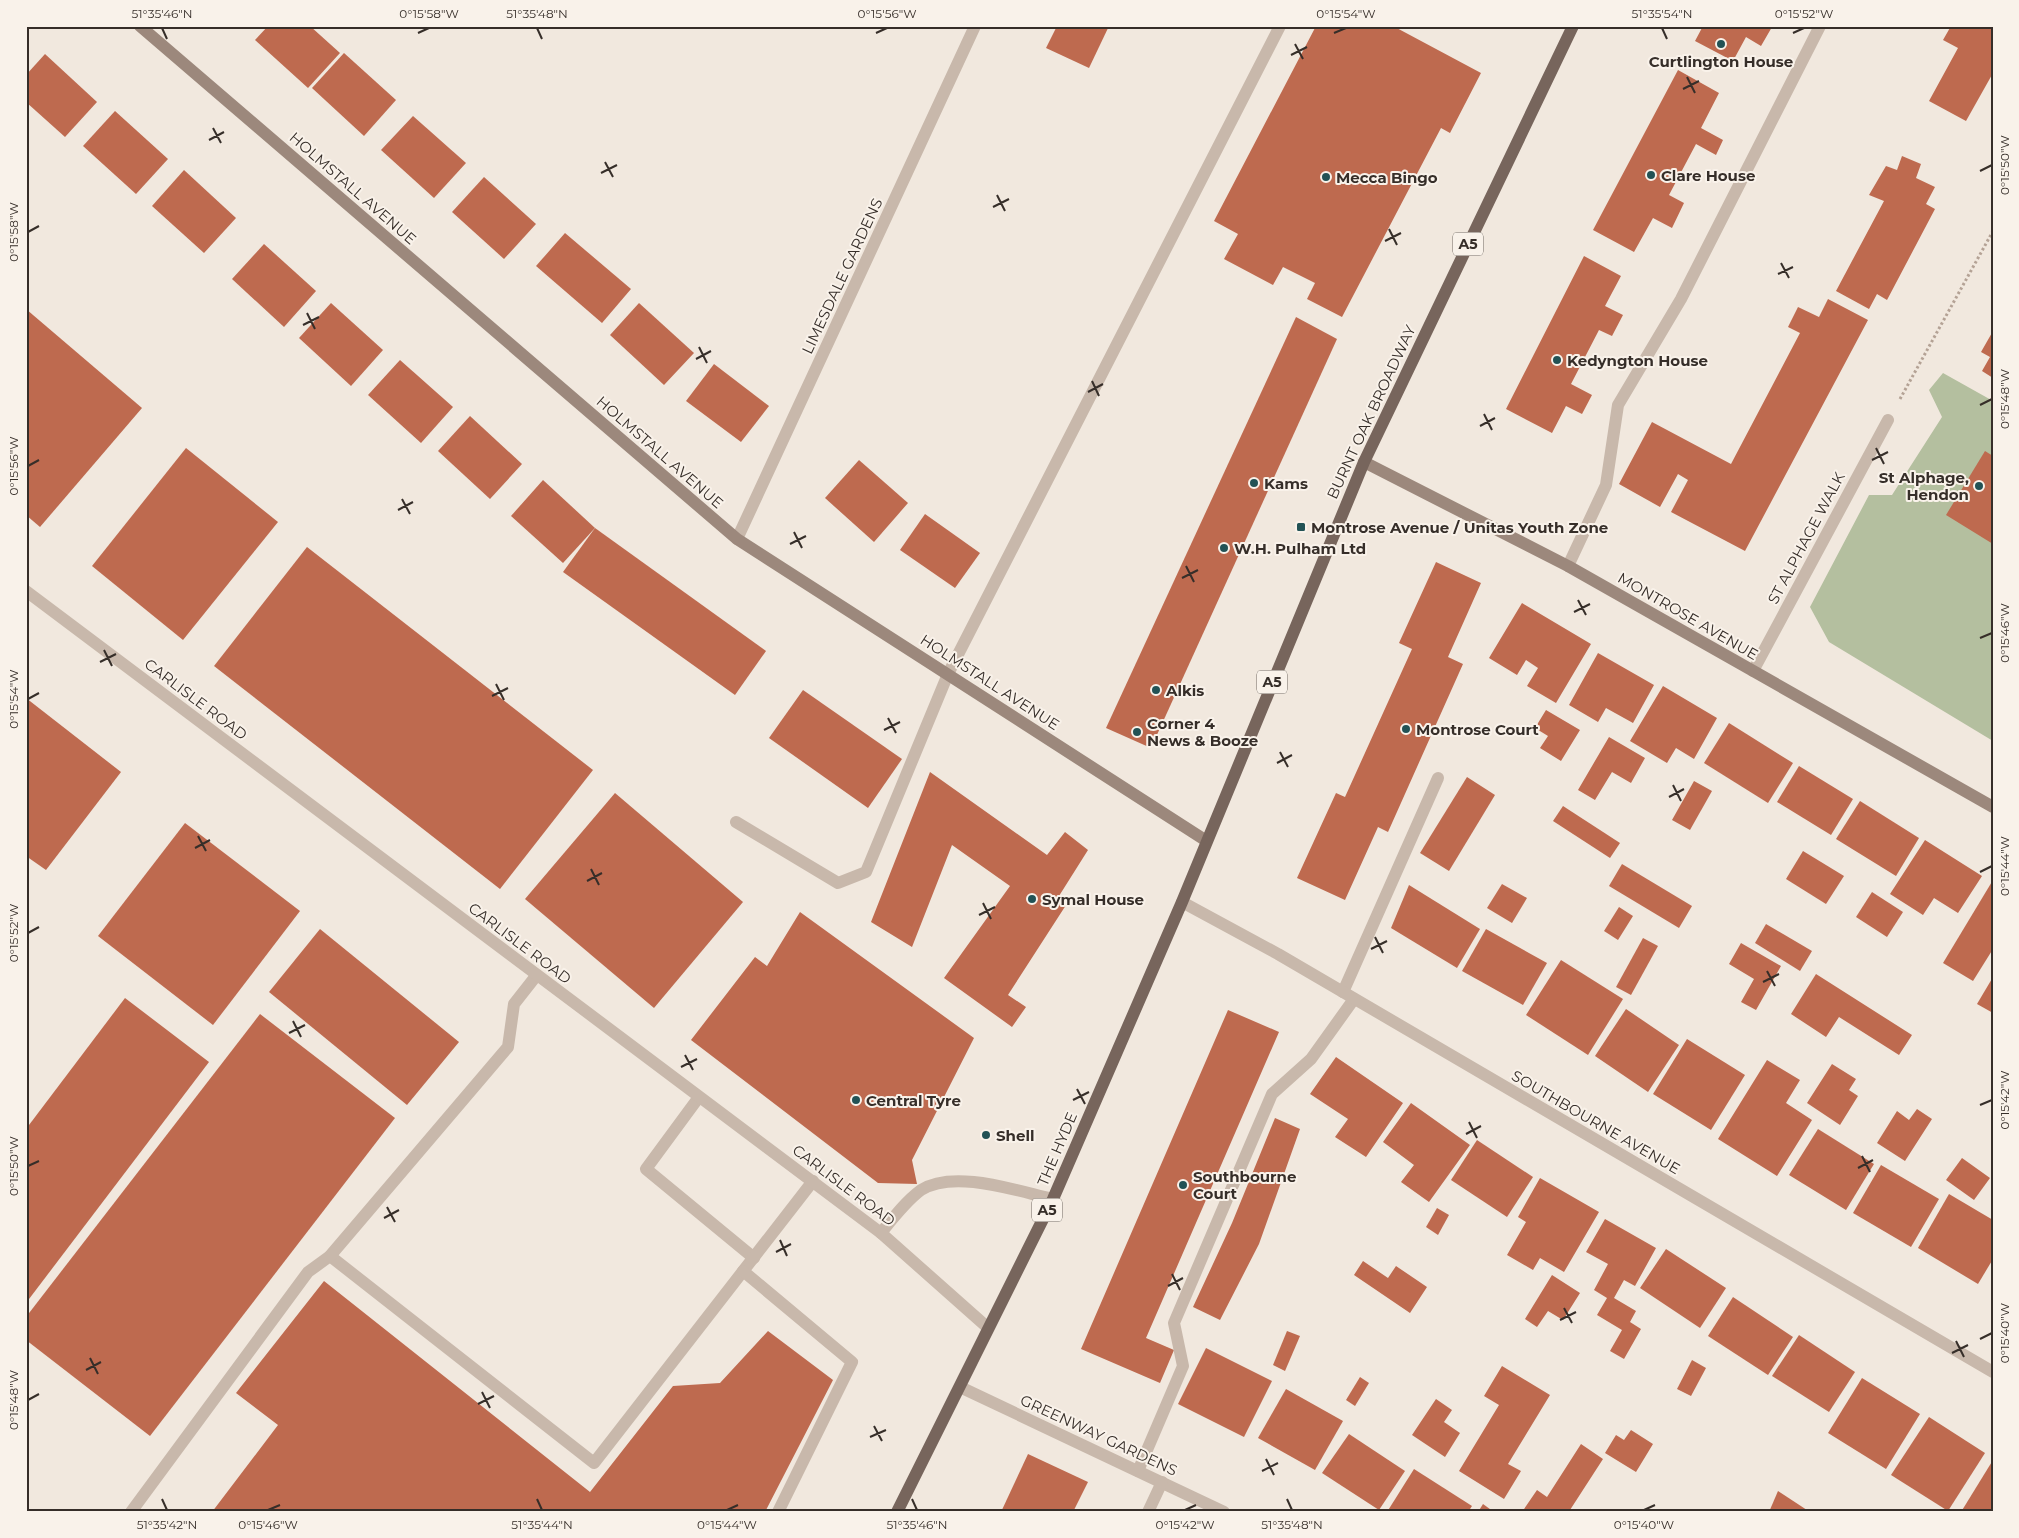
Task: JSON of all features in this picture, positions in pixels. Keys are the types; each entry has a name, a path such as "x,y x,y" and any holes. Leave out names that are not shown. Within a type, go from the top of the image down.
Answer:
{"main road":[{"name":"BURNT OAK BROADWAY","path":"1182,902 1206,840 1364,462 1573,26"},
{"name":"THE HYDE","path":"897,1512 960,1387 987,1328 1053,1199 1182,902"}],"street":[{"name":"HOLMSTALL AVENUE","path":"140,26 737,539 1162,814 1206,840"},
{"name":"LIMESDALE GARDENS","path":"737,539 975,26"},
{"path":"736,822 838,883 866,872 948,674 1280,26"},
{"path":"1568,566 1606,485 1618,406 1681,299 1820,26"},
{"name":"ST ALPHAGE WALK","path":"1752,671 1888,420"},
{"name":"MONTROSE AVENUE","path":"1364,462 1568,566 1993,807"},
{"name":"CARLISLE ROAD","path":"26,591 536,976 882,1232 987,1328"},
{"path":"1138,1471 1182,1366 1174,1322 1272,1094 1311,1059 1348,996 1438,778"},
{"name":"SOUTHBOURNE AVENUE","path":"1182,902 1278,954 1993,1372"},
{"path":"131,1512 308,1272 330,1256 508,1047 514,1004 536,976"},
{"path":"699,1097 646,1169 754,1258"},
{"path":"330,1256 594,1464 813,1181"},
{"path":"882,1232 903,1207 921,1191 939,1182 976,1183 1053,1199"},
{"path":"743,1271 852,1362 778,1512"},
{"name":"GREENWAY GARDENS","path":"960,1387 1224,1512"},
{"path":"1148,1512 1162,1482"}],"path":[{"path":"1888,420 1993,231"}],"green space":[{"path":"1943,373 1993,401 1993,741 1829,642 1810,607 1869,495 1892,495 1942,417 1929,390"}],"building":[{"path":"268,26 310,26 340,53 308,88 255,40"},
{"path":"1057,26 1109,26 1089,68 1046,48"},
{"name":"Mecca Bingo","path":"1316,26 1393,26 1481,73 1450,133 1441,128 1342,317 1307,299 1315,283 1283,267 1273,285 1224,259 1238,234 1214,221"},
{"name":"Curtlington House","path":"1703,26 1772,27 1761,46 1746,37 1733,61 1695,41"},
{"path":"1951,26 1993,26 1993,73 1966,121 1929,101 1958,48 1943,40"},
{"path":"344,53 396,100 364,136 312,88"},
{"path":"45,54 97,102 65,137 26,102 26,75"},
{"name":"Clare House","path":"1678,70 1719,93 1701,128 1723,140 1716,155 1696,144 1669,195 1684,203 1672,228 1653,218 1634,252 1593,230"},
{"path":"115,111 168,159 136,194 83,146"},
{"path":"413,116 466,163 434,198 381,150"},
{"path":"1902,156 1921,164 1916,178 1935,187 1926,204 1935,209 1887,300 1877,294 1869,309 1836,291 1884,201 1869,195 1886,166 1897,170"},
{"path":"184,170 236,218 204,253 152,206"},
{"path":"484,177 536,224 504,259 452,212"},
{"path":"565,233 631,289 602,323 536,266"},
{"path":"264,244 316,291 284,327 232,279"},
{"name":"Kedyngton House","path":"1584,256 1621,276 1605,306 1623,315 1612,336 1599,330 1571,384 1592,395 1582,414 1566,406 1552,433 1506,409"},
{"path":"1828,299 1868,320 1745,551 1671,512 1688,480 1678,474 1660,507 1619,484 1652,422 1731,464 1800,333 1788,327 1798,307 1819,317"},
{"path":"331,303 383,350 351,386 299,338"},
{"path":"639,303 694,353 664,385 610,335"},
{"path":"26,309 142,408 40,527 26,515"},
{"path":"1296,317 1337,339 1151,748 1106,728"},
{"path":"1993,331 1993,378 1982,371 1990,357 1981,352"},
{"path":"400,360 453,407 421,443 368,395"},
{"path":"714,364 769,406 741,442 686,401"},
{"path":"470,416 522,464 490,499 438,451"},
{"path":"186,448 278,522 183,640 92,566"},
{"name":"St Alphage, Hendon","path":"1985,451 1993,456 1993,544 1946,515"},
{"path":"859,460 908,503 874,542 825,498"},
{"path":"543,480 595,528 563,563 511,516"},
{"path":"925,514 980,553 955,588 900,550"},
{"path":"595,528 766,651 735,695 563,572"},
{"path":"307,547 593,770 500,889 214,666"},
{"name":"Montrose Court","path":"1436,562 1481,583 1448,657 1463,664 1388,832 1378,827 1345,900 1297,878 1336,793 1345,797 1412,649 1399,643"},
{"path":"1522,603 1591,644 1556,703 1527,686 1538,668 1526,660 1517,675 1489,658"},
{"path":"1598,653 1654,685 1633,723 1606,708 1598,722 1569,705"},
{"path":"1663,686 1717,718 1694,759 1676,748 1667,763 1630,741"},
{"path":"803,690 902,759 868,808 769,738"},
{"path":"26,698 121,772 46,870 26,856"},
{"path":"1546,710 1580,730 1561,761 1540,748 1548,736 1535,728"},
{"path":"1729,723 1793,763 1768,803 1704,763"},
{"path":"1609,737 1645,758 1631,783 1612,772 1595,800 1578,790"},
{"path":"1799,766 1853,799 1831,835 1777,802"},
{"name":"Symal House","path":"930,772 1047,855 1065,832 1088,850 1059,896 1068,902 1008,995 1026,1007 1012,1027 944,978 1010,886 952,845 912,947 871,922"},
{"path":"1467,777 1495,795 1449,871 1420,853"},
{"path":"1694,781 1712,791 1690,830 1672,820"},
{"path":"615,793 743,902 654,1008 525,899"},
{"path":"1860,801 1919,838 1896,876 1836,839"},
{"path":"1563,806 1620,843 1610,858 1553,821"},
{"path":"185,823 300,911 213,1025 98,936"},
{"path":"1925,840 1982,876 1958,913 1934,898 1923,915 1890,894"},
{"path":"1803,851 1844,876 1826,904 1786,879"},
{"path":"1622,864 1692,906 1679,928 1609,886"},
{"path":"1993,880 1993,949 1973,981 1943,963"},
{"path":"1502,884 1527,898 1512,923 1487,908"},
{"path":"1409,885 1480,929 1457,968 1391,928"},
{"path":"1872,892 1903,912 1887,937 1856,917"},
{"path":"1619,907 1633,916 1618,940 1604,931"},
{"name":"Central Tyre","path":"800,912 974,1038 912,1160 917,1184 878,1183 691,1040 755,957 767,966"},
{"path":"1766,924 1812,951 1800,971 1755,943"},
{"path":"320,929 459,1042 407,1105 269,992"},
{"path":"1486,929 1547,963 1523,1005 1462,971"},
{"path":"1643,938 1658,946 1631,995 1616,987"},
{"path":"1741,943 1781,966 1756,1010 1741,1002 1754,979 1729,964"},
{"path":"1561,960 1623,999 1588,1055 1526,1015"},
{"path":"1816,974 1912,1035 1899,1055 1839,1017 1826,1037 1791,1014"},
{"path":"1993,977 1993,1013 1977,1004"},
{"path":"125,998 209,1062 26,1303 26,1129"},
{"path":"1626,1009 1679,1045 1648,1092 1595,1056"},
{"name":"Southbourne Court","path":"1228,1010 1279,1032 1146,1338 1174,1350 1160,1383 1081,1349"},
{"path":"260,1014 395,1118 150,1436 26,1340 26,1317"},
{"path":"1687,1039 1745,1075 1711,1130 1653,1094"},
{"path":"1336,1057 1403,1103 1366,1157 1335,1137 1348,1119 1310,1094"},
{"path":"1767,1060 1800,1080 1786,1103 1812,1120 1777,1176 1718,1139"},
{"path":"1832,1064 1856,1079 1849,1090 1858,1096 1840,1125 1807,1103"},
{"path":"1411,1103 1470,1145 1429,1202 1401,1182 1414,1165 1383,1142"},
{"path":"1917,1109 1932,1119 1905,1161 1877,1143 1897,1111 1909,1120"},
{"path":"1275,1118 1300,1129 1259,1244 1220,1320 1193,1307 1232,1223"},
{"path":"1818,1129 1874,1164 1846,1210 1789,1175"},
{"path":"1477,1140 1533,1177 1507,1217 1451,1180"},
{"path":"1962,1158 1990,1178 1974,1200 1946,1180"},
{"path":"1881,1165 1939,1199 1911,1247 1853,1213"},
{"path":"1540,1178 1599,1212 1564,1272 1540,1258 1533,1270 1507,1255 1526,1222 1518,1217"},
{"path":"1949,1194 1993,1220 1993,1259 1978,1284 1918,1248"},
{"path":"1437,1208 1449,1215 1438,1235 1426,1227"},
{"path":"1605,1219 1656,1248 1635,1286 1624,1280 1614,1298 1636,1311 1630,1322 1641,1329 1624,1359 1610,1351 1622,1330 1597,1315 1607,1298 1594,1290 1608,1264 1586,1252"},
{"path":"1666,1249 1726,1288 1700,1328 1640,1288"},
{"path":"1363,1261 1388,1278 1396,1266 1427,1287 1410,1313 1354,1275"},
{"path":"1552,1275 1580,1293 1563,1320 1548,1311 1537,1327 1525,1319"},
{"path":"324,1281 590,1492 673,1386 720,1383 768,1331 833,1380 765,1512 212,1512 278,1425 236,1393"},
{"path":"1733,1297 1793,1337 1768,1375 1708,1336"},
{"path":"1287,1331 1300,1336 1285,1371 1273,1365"},
{"path":"1799,1335 1855,1372 1829,1412 1772,1376"},
{"path":"1206,1348 1272,1381 1244,1437 1178,1404"},
{"path":"1692,1360 1706,1368 1691,1396 1677,1389"},
{"path":"1502,1366 1550,1395 1508,1464 1521,1471 1504,1499 1459,1471 1499,1405 1484,1396"},
{"path":"1360,1377 1369,1383 1355,1406 1346,1400"},
{"path":"1862,1378 1920,1414 1886,1469 1828,1433"},
{"path":"1286,1389 1343,1421 1315,1470 1258,1438"},
{"path":"1436,1399 1452,1410 1444,1422 1460,1433 1445,1457 1412,1435"},
{"path":"1929,1417 1985,1453 1948,1511 1891,1475"},
{"path":"1631,1430 1653,1444 1636,1472 1605,1453 1616,1435 1624,1440"},
{"path":"1349,1434 1405,1471 1379,1510 1322,1473"},
{"path":"1581,1444 1603,1459 1570,1510 1572,1512 1522,1512 1537,1490 1547,1497"},
{"path":"1028,1454 1088,1482 1073,1512 1001,1512"},
{"path":"1993,1460 1993,1512 1961,1512"},
{"path":"1414,1469 1472,1506 1468,1512 1387,1512"},
{"path":"1778,1491 1810,1512 1769,1512"},
{"path":"1483,1504 1494,1512 1478,1512"}],"place":[{"name":"Curtlington House","path":"1721,44"},
{"name":"Clare House","path":"1651,175"},
{"name":"Mecca Bingo","path":"1326,177"},
{"name":"Kedyngton House","path":"1557,360"},
{"name":"Kams","path":"1254,483"},
{"name":"St Alphage, Hendon","path":"1979,486"},
{"name":"Montrose Avenue / Unitas Youth Zone","path":"1301,527"},
{"name":"W.H. Pulham Ltd","path":"1224,548"},
{"name":"Alkis","path":"1156,690"},
{"name":"Montrose Court","path":"1406,729"},
{"name":"Corner 4 News & Booze","path":"1137,732"},
{"name":"Symal House","path":"1032,899"},
{"name":"Central Tyre","path":"856,1100"},
{"name":"Shell","path":"986,1135"},
{"name":"Southbourne Court","path":"1183,1185"}]}
